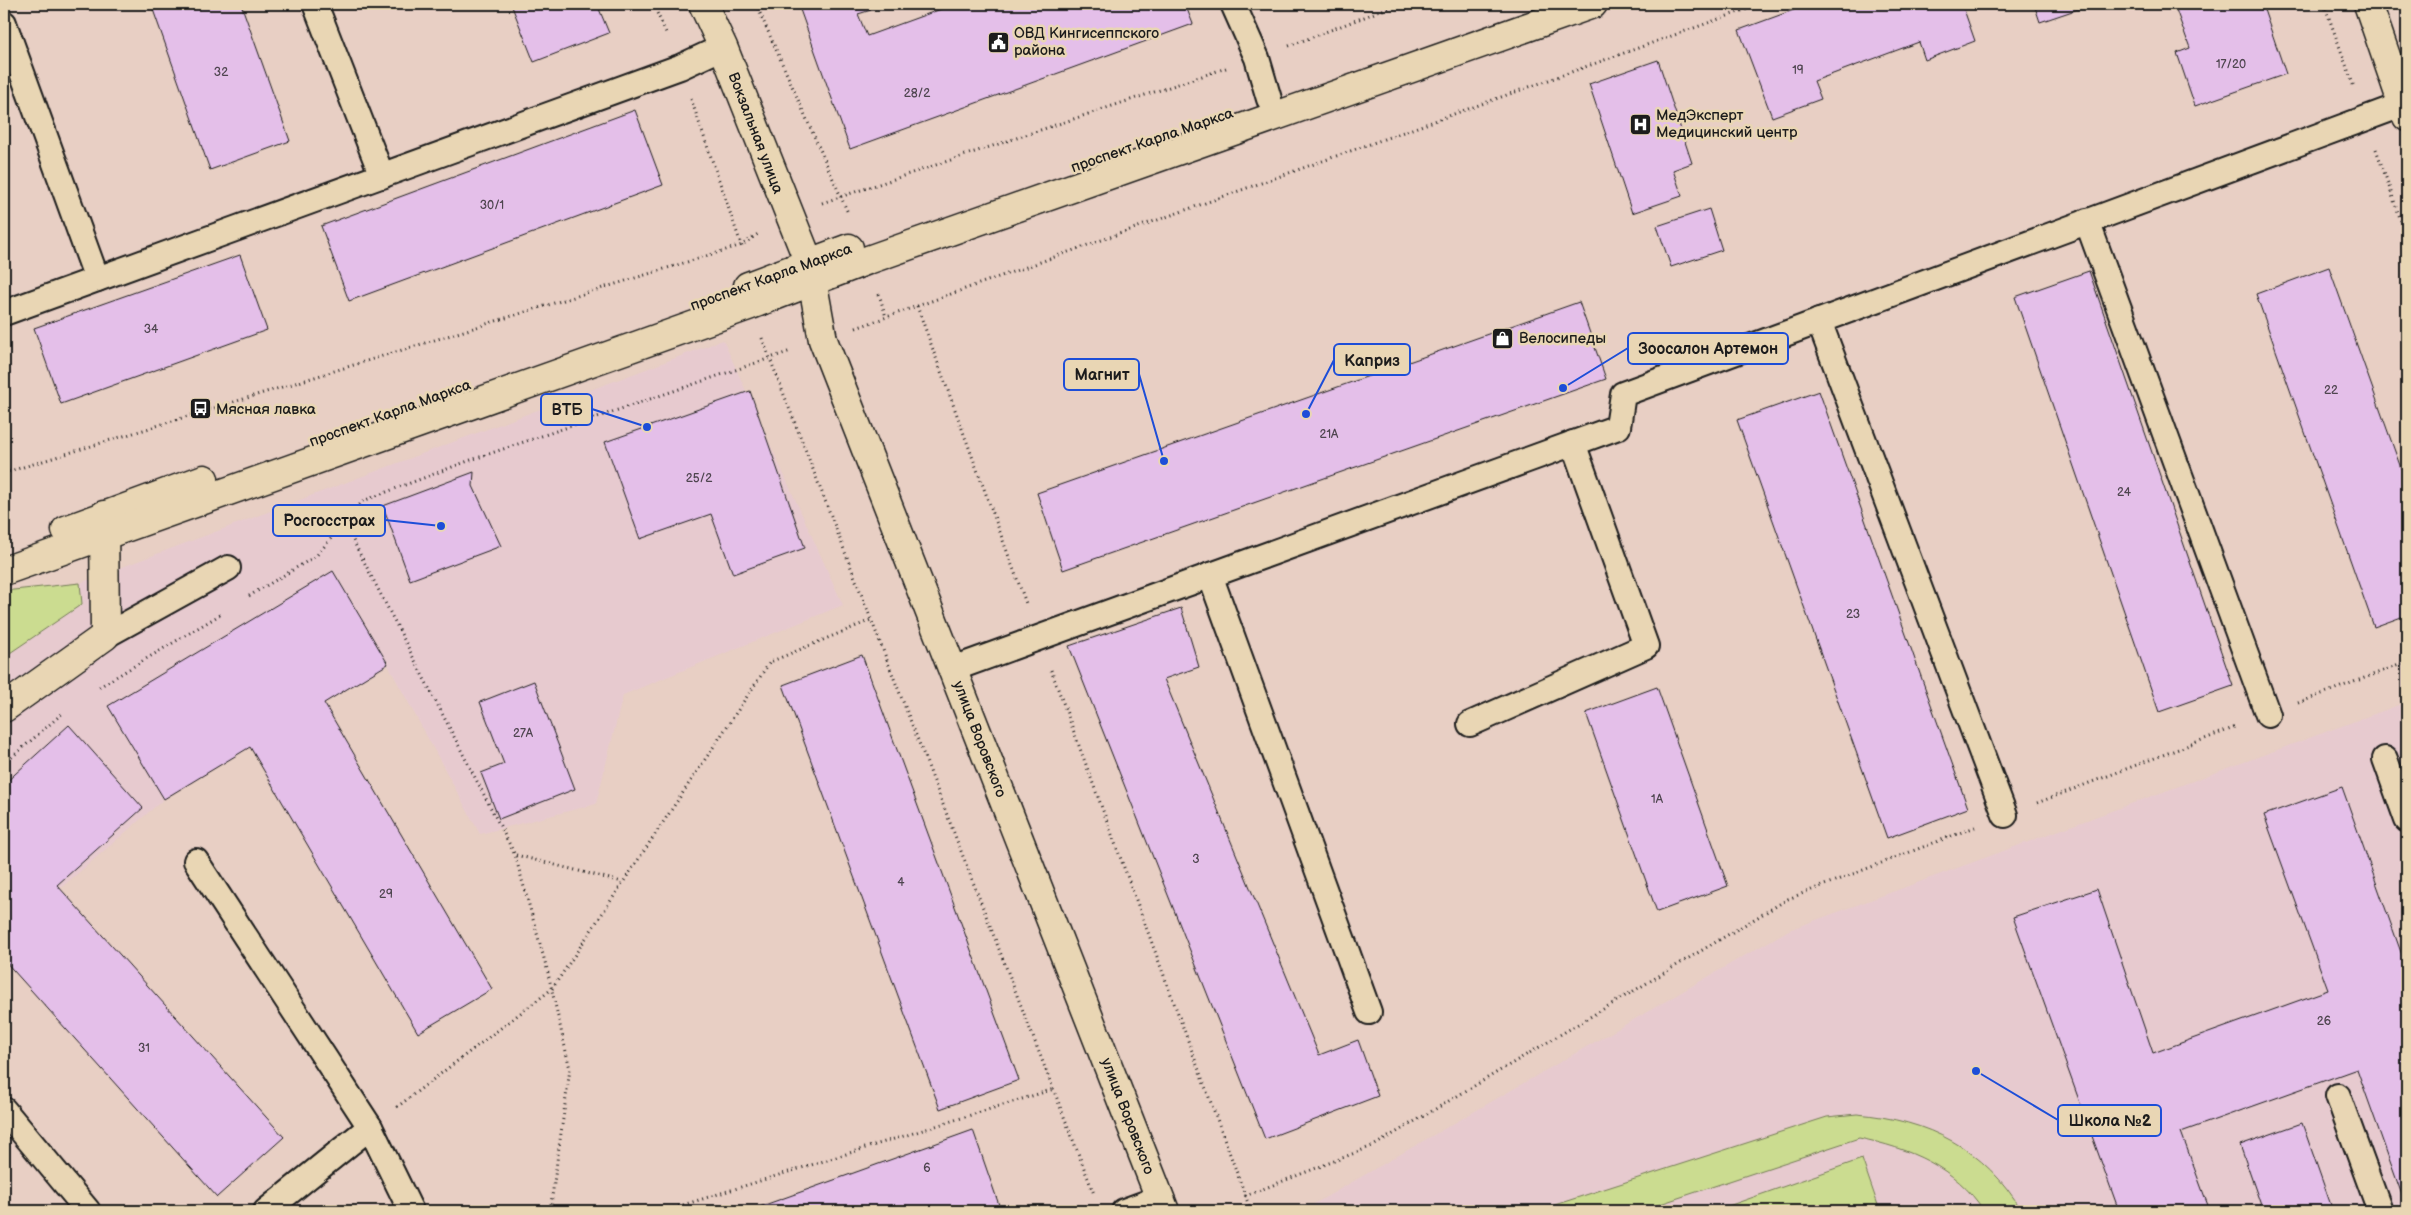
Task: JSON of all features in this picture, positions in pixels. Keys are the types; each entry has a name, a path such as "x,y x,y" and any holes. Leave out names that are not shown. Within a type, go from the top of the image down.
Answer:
{"main road":[{"name":"Вокзальная улица","path":"703,4 723,47 811,273"},
{"name":"проспект Карла Маркса","path":"4,554 105,525 748,296 1269,99 1540,4"},
{"path":"864,252 1593,4"},
{"path":"2368,4 2406,108"},
{"name":"улица Воровского","path":"811,273 823,340 1163,1205"},
{"path":"4,571 105,525 105,636 4,708"}],"lane":[{"path":"315,4 382,176"},
{"path":"1233,4 1257,58 1269,99"},
{"path":"4,23 97,279"},
{"path":"4,313 680,67 723,47"},
{"path":"952,669 1618,426 1624,394 2087,221 2406,108"},
{"path":"2087,221 2268,715"},
{"path":"1819,321 2005,815"},
{"path":"1470,724 1646,646 1573,443"},
{"path":"105,636 228,568"},
{"path":"1210,575 1369,1012"},
{"path":"2385,759 2407,820"},
{"path":"196,861 370,1127 411,1211"},
{"path":"2338,1096 2380,1211"},
{"path":"4,1110 88,1211"},
{"path":"266,1211 370,1127"},
{"path":"1124,1211 1163,1205"}],"path":[{"path":"654,4 680,67 742,245 748,296 768,358 1098,1202"},
{"path":"756,4 864,252 886,317"},
{"path":"4,473 742,245 788,215 1257,58 1398,4"},
{"path":"917,306 1250,1211"},
{"path":"344,524 515,855 552,989 570,1069 550,1211"},
{"path":"370,1127 552,989 770,662 871,620"},
{"path":"1244,1196 1375,1144 1788,899 2407,662"},
{"path":"515,855 622,882"},
{"path":"664,1211 1054,1090"}],"shaded area":[{"path":"723,340 843,605 623,695 596,804 480,834 388,665 164,799 4,937 4,591 80,583"},
{"path":"2407,702 2407,1211 1302,1211 1789,930"}],"green space":[{"path":"80,583 82,604 4,657 4,591"},
{"path":"1857,1114 1883,1117 1908,1123 1952,1141 1972,1154 1991,1170 2022,1211 1984,1211 1960,1182 1945,1171 1895,1147 1859,1138 1639,1211 1536,1211 1827,1117"},
{"path":"1862,1159 1880,1211 1714,1211"}],"building":[{"path":"151,4 241,4 290,141 210,170"},
{"path":"511,4 597,4 609,33 534,62"},
{"path":"798,4 869,4 871,10 858,14 867,36 955,4 1185,4 1193,24 850,149"},
{"path":"1810,4 1962,4 1975,41 1925,60 1919,42 1814,81 1821,99 1772,117 1739,30"},
{"path":"2034,4 2093,4 2040,22"},
{"path":"2174,4 2262,4 2286,74 2195,106 2177,53 2190,48"},
{"name":"МедЭксперт Медицинский центр","path":"1658,60 1692,163 1673,170 1682,196 1632,213 1589,84"},
{"path":"635,110 663,185 349,301 321,226"},
{"path":"1709,209 1722,250 1671,267 1657,226"},
{"path":"240,255 267,330 61,404 34,328"},
{"path":"2329,267 2407,485 2407,615 2374,627 2256,294"},
{"path":"2089,271 2233,686 2159,712 2015,297"},
{"path":"1579,302 1606,379 1063,570 1037,493"},
{"path":"750,391 805,548 733,574 711,514 640,539 605,442"},
{"path":"1819,391 1968,808 1887,838 1737,420"},
{"path":"474,472 473,486 501,546 410,580 383,506"},
{"path":"333,571 388,664 324,703 492,989 418,1033 250,747 164,799 108,706"},
{"path":"1181,608 1199,667 1164,679 1319,1055 1358,1040 1378,1096 1265,1139 1069,646"},
{"path":"862,655 1019,1080 940,1109 783,685"},
{"path":"534,681 575,789 499,819 481,773 504,764 480,702"},
{"path":"1657,687 1728,886 1657,912 1586,713"},
{"path":"69,725 143,808 57,885 284,1137 217,1197 4,960 4,784"},
{"path":"2342,787 2407,969 2407,1209 2357,1069 2181,1132 2210,1211 2119,1211 2013,917 2097,889 2153,1053 2328,990 2264,815"},
{"path":"2302,1123 2333,1211 2263,1211 2240,1145"},
{"path":"973,1130 999,1205 983,1211 748,1211"}],"place":[{"name":"ОВД Кингисеппского района","path":"998,42"},
{"name":"МедЭксперт Медицинский центр","path":"1640,124"},
{"name":"Велосипеды","path":"1503,338"},
{"name":"Зоосалон Артемон","path":"1563,388"},
{"name":"Мясная лавка","path":"200,409"},
{"name":"Каприз","path":"1306,414"},
{"name":"ВТБ","path":"647,427"},
{"name":"Магнит","path":"1164,461"},
{"name":"Росгосстрах","path":"441,526"},
{"name":"Школа №2","path":"1976,1071"}]}
